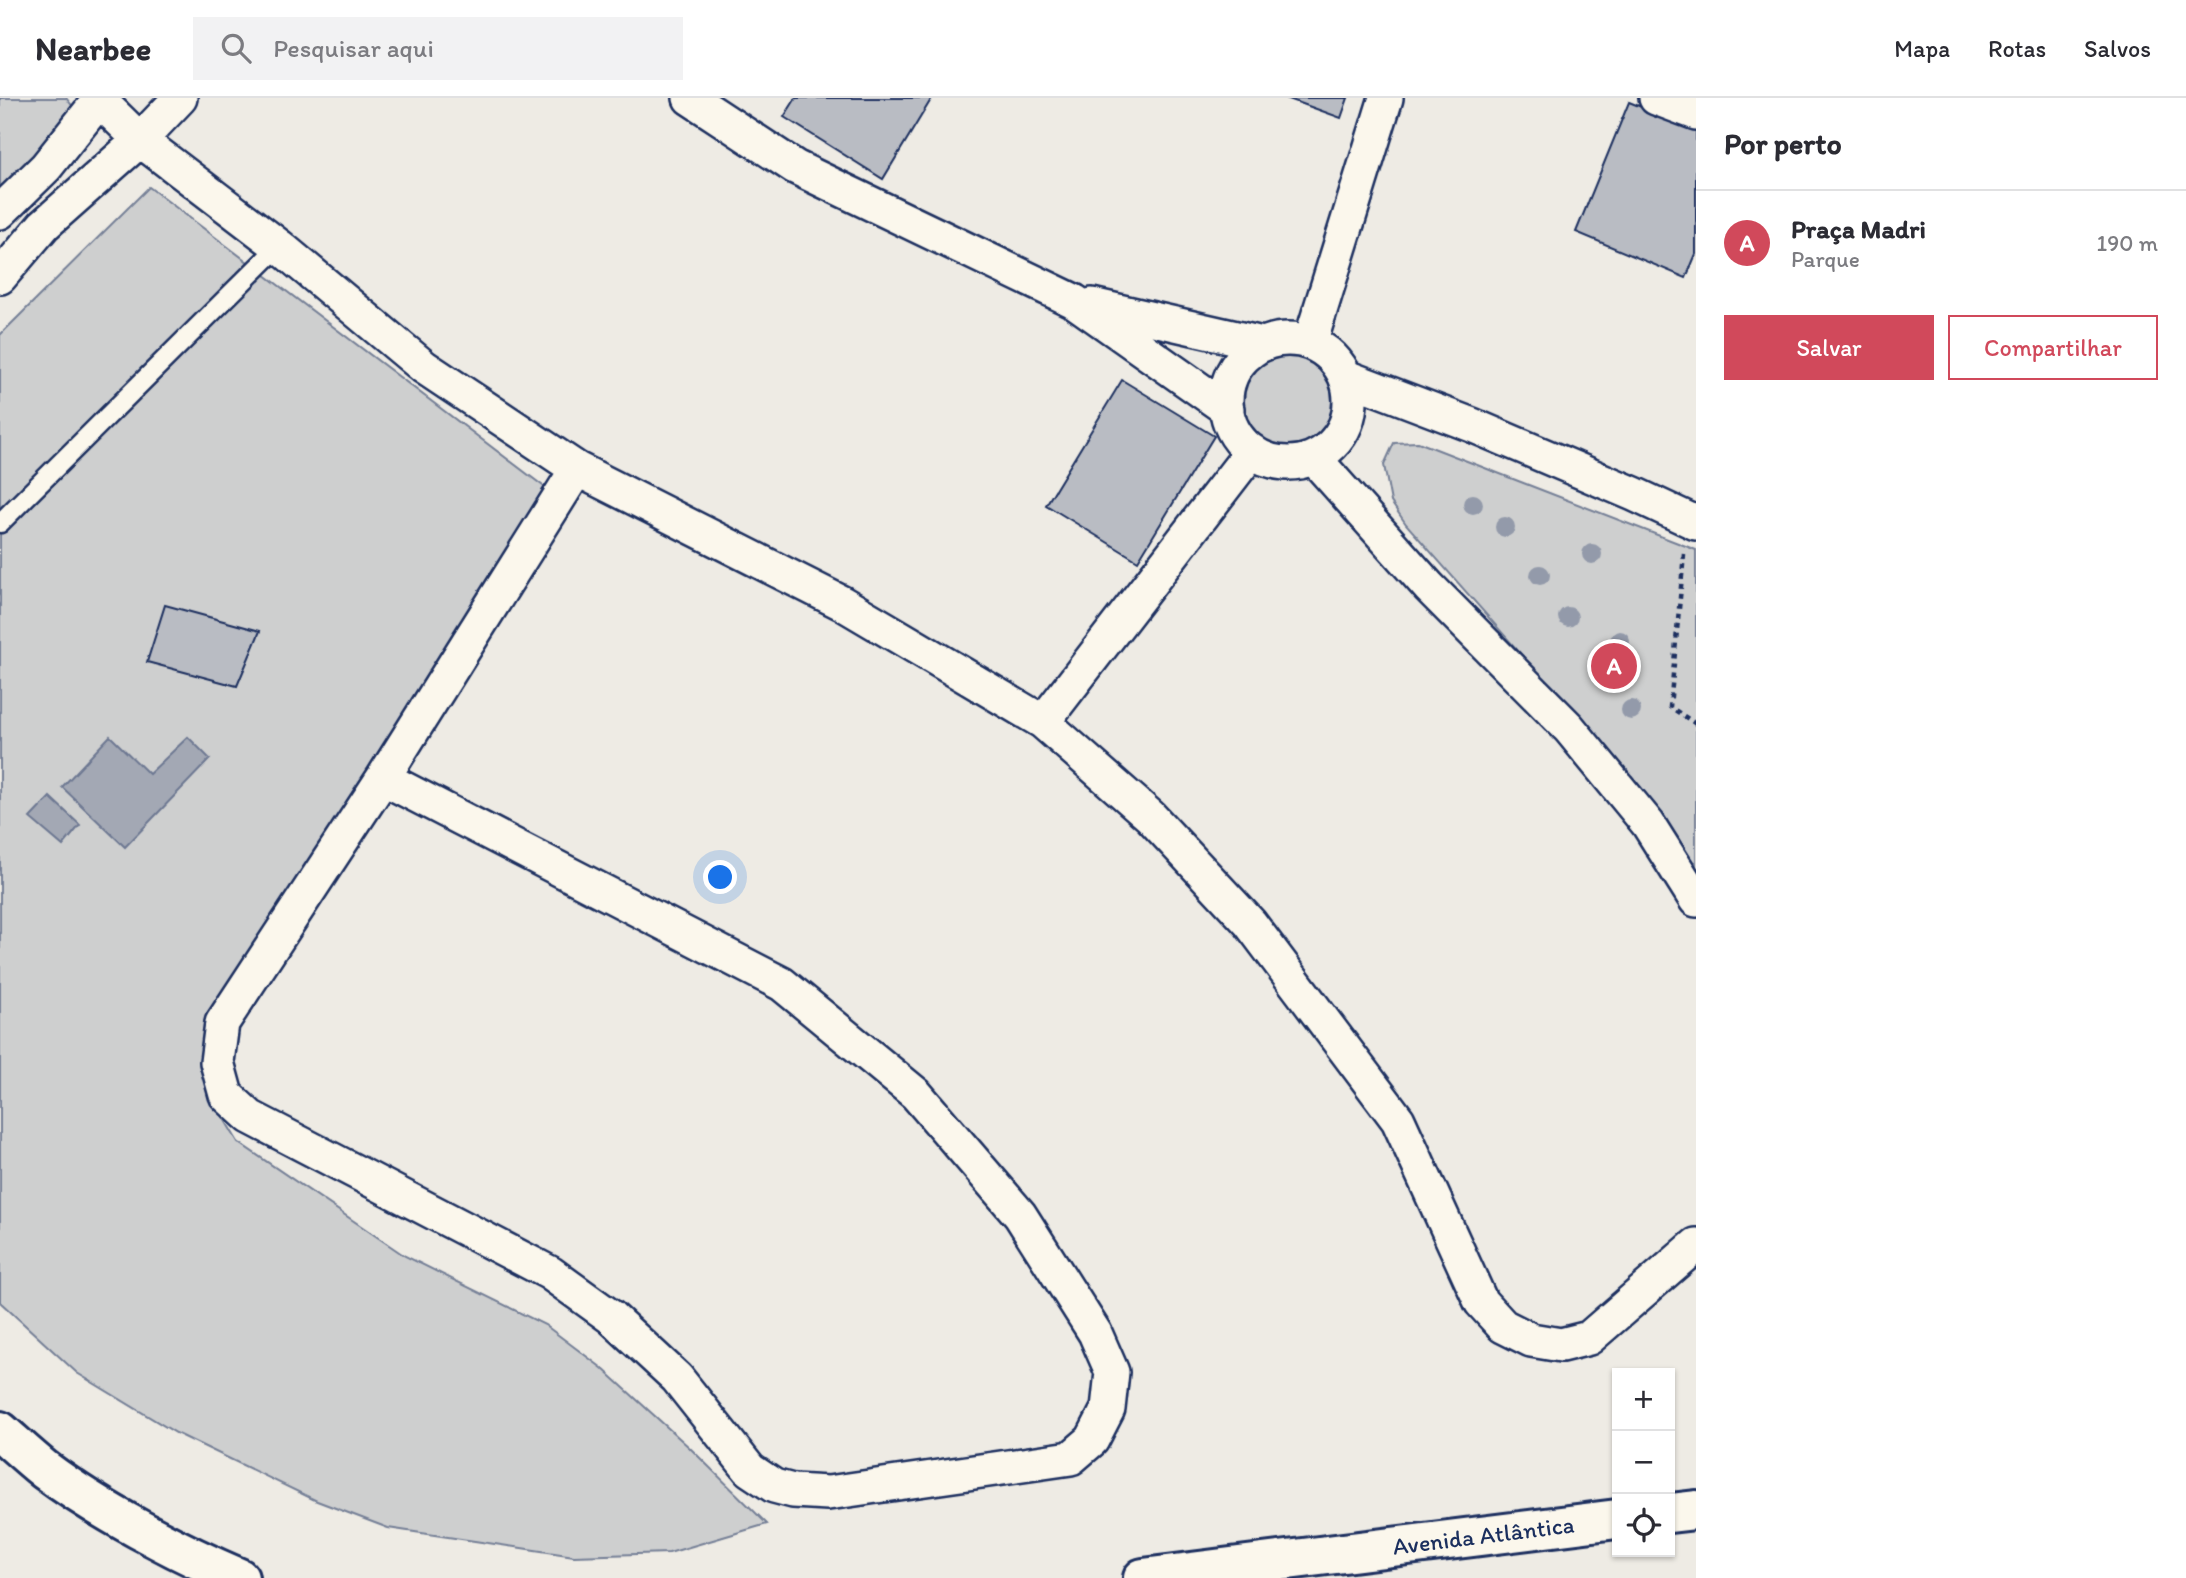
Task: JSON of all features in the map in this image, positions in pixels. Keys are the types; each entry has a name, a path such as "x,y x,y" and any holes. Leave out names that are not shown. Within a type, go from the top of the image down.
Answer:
{"street":[{"path":"0,277 44,225 141,140 180,98"},
{"path":"690,98 795,167 1074,301 1227,409"},
{"path":"1310,343 1386,98"},
{"path":"1656,98 1696,113"},
{"path":"0,212 46,167 99,99 141,140 279,247 424,367 577,469 842,603 1043,722 1150,816 1250,923 1398,1120 1481,1302 1503,1326 1531,1340 1562,1345 1589,1338 1696,1245"},
{"path":"1074,301 1263,344"},
{"path":"1282,339 1310,343 1329,354 1346,377 1350,406 1346,424 1336,440 1314,458 1282,463 1261,457 1238,437 1227,409 1228,391 1237,366 1249,353 1263,344 1282,339"},
{"path":"1346,377 1472,425 1691,521"},
{"path":"1043,722 1252,451"},
{"path":"1314,458 1429,587 1569,728 1648,824 1696,900"},
{"path":"383,778 782,984 916,1094 1020,1215 1095,1333 1112,1372 1108,1409 1092,1440 1071,1458 1030,1464 828,1493 793,1491 774,1486 750,1470 677,1378 611,1317 550,1273 250,1117 226,1095 217,1062 222,1023 383,778 577,469"},
{"path":"0,1431 46,1470 197,1569 239,1578"},
{"path":"1675,1512 1696,1510"},
{"name":"Avenida Atlântica","path":"1143,1578 1612,1520"}],"lane":[{"path":"0,523 279,247"}],"path":[{"path":"1691,521 1670,708 1696,724"}],"shaded area":[{"path":"0,98 66,98 74,108 0,204"},
{"path":"149,187 555,495 209,1046 214,1102 238,1142 405,1256 545,1325 602,1368 690,1448 767,1524 669,1553 574,1556 388,1528 317,1501 176,1433 77,1373 0,1302 0,335"},
{"path":"1290,349 1310,353 1327,365 1339,382 1343,402 1339,422 1327,439 1310,451 1290,455 1270,451 1253,439 1241,422 1237,402 1241,382 1253,365 1270,353"},
{"path":"1418,442 1696,550 1696,872 1635,783 1406,524 1391,502 1384,465 1394,443"},
{"path":"110,736 149,774 188,737 210,759 125,847 62,787"},
{"path":"50,797 80,825 63,846 30,818"}],"building":[{"path":"796,98 932,98 883,179 784,117"},
{"path":"1286,98 1348,98 1341,118"},
{"path":"1629,102 1696,129 1696,254 1686,278 1576,232"},
{"path":"1122,380 1214,436 1138,561 1046,505"},
{"path":"165,605 260,631 237,686 147,662"}],"place":[{"name":"Praça Madri","path":"1614,666"}]}
